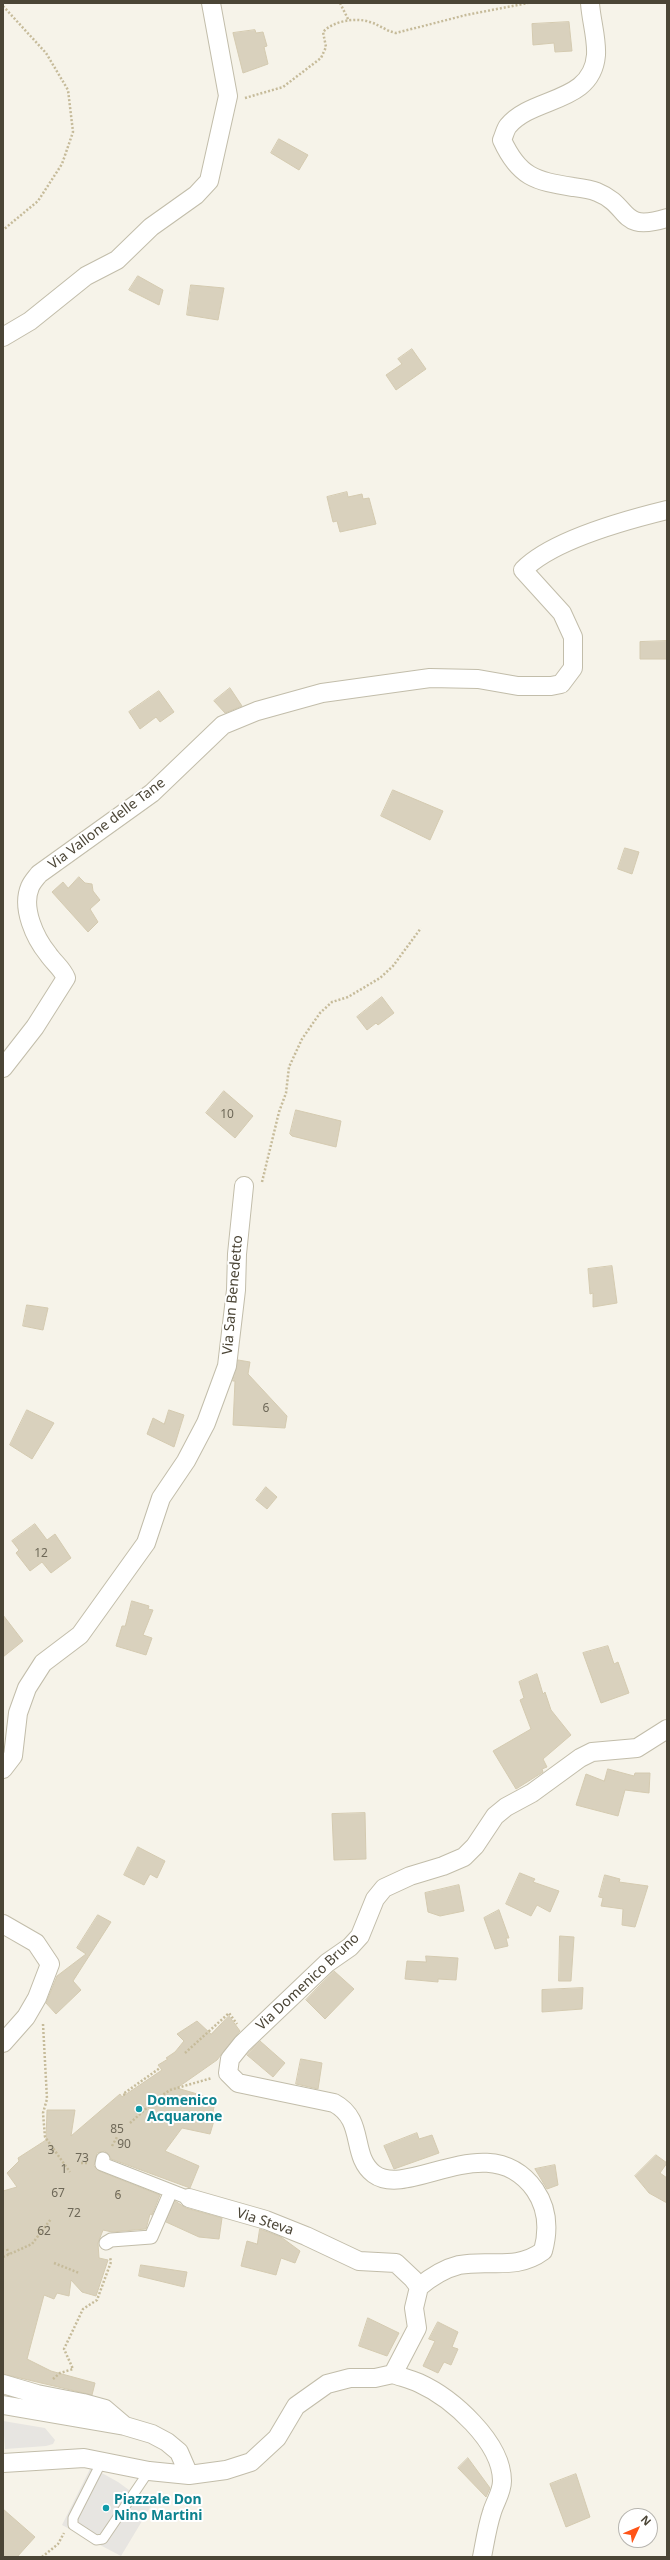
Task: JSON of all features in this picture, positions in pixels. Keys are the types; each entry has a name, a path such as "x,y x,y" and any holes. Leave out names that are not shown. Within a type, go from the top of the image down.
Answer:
{"street":[{"path":"3,337 30,321 86,276 117,260 151,227 205,187 212,174 214,153 228,96 211,3"},
{"path":"590,3 596,55 590,74 579,88 523,115 508,127 502,140 511,161 528,176 559,185 596,191 610,198 624,215 635,223 650,223 667,218"},
{"name":"Via Vallone delle Tane","path":"3,1068 35,1027 66,978 63,970 39,943 32,925 28,907 29,887 39,874 152,794 223,725 257,711 322,693 430,678 478,679 518,686 551,686 561,684 573,668 573,637 562,613 523,570 539,557 581,537 630,519 667,510"},
{"name":"Via San Benedetto","path":"3,1769 13,1756 18,1713 28,1688 43,1663 80,1635 146,1543 160,1498 186,1461 206,1423 227,1366 236,1290 237,1247 253,1185"},
{"name":"Via Domenico Bruno","path":"228,2073 230,2059 242,2044 327,1963 350,1947 360,1936 375,1899 384,1888 410,1876 443,1866 464,1857 475,1846 495,1816 506,1807 532,1794 580,1758 592,1752 637,1748 667,1729"},
{"path":"3,1924 36,1943 50,1964 37,1998 26,2017 3,2043"},
{"path":"228,2073 238,2083 334,2102 340,2106 350,2116 363,2160 374,2174 382,2178 402,2179 472,2162 503,2167 514,2171 532,2186 544,2206 546,2217 546,2240 543,2251 523,2262 502,2265 460,2265 437,2273 419,2288 414,2308 417,2328 393,2374"},
{"name":"Via Steva","path":"103,2161 189,2198 266,2220 306,2236 359,2261 396,2263 413,2278 419,2288"},
{"path":"106,2243 111,2240 151,2237 171,2191"},
{"path":"3,2463 77,2458 102,2461 149,2471 189,2475 226,2470 251,2462 277,2438 296,2406 326,2384 350,2378 375,2378 393,2374 420,2383 450,2403 470,2420 489,2444 501,2470 502,2483 491,2513 482,2557"},
{"path":"3,2384 46,2396 105,2409 125,2426"},
{"path":"3,2405 125,2426 152,2434 167,2442 179,2452 189,2475"}],"lane":[{"path":"102,2461 73,2518 73,2525 96,2540 103,2539 149,2471"}],"path":[{"path":"340,3 349,21"},
{"path":"228,96 240,100 283,88 325,52 323,32 328,27 349,21 366,21 386,31 396,33 466,15 528,3"},
{"path":"3,6 46,53 68,90 73,132 62,164 38,200 3,230"},
{"path":"253,1185 286,1093 289,1068 302,1039 320,1013 332,1002 348,997 380,978 393,966 421,928"},
{"path":"37,1998 44,2034 47,2100 43,2113 45,2137 70,2172"},
{"path":"185,2053 229,2012"},
{"path":"125,2095 123,2094 160,2068"},
{"path":"130,2123 170,2090 228,2073"},
{"path":"140,2108 143,2111"},
{"path":"112,2146 117,2137"},
{"path":"118,2196 120,2191"},
{"path":"3,2257 26,2249 32,2244 51,2219"},
{"path":"38,2229 40,2233"},
{"path":"46,2396 53,2379 60,2373 73,2369 64,2350 83,2309 97,2300 104,2275 112,2262 103,2251 106,2243"},
{"path":"7,2249 9,2255"},
{"path":"54,2263 79,2273"},
{"path":"42,2557 58,2544 63,2533 73,2525"}],"shaded area":[{"path":"3,2421 45,2428 55,2440 53,2444 46,2446 5,2449"},
{"path":"91,2467 118,2482 151,2506 121,2556 62,2525"}],"building":[{"path":"569,22 572,51 555,52 554,43 533,45 532,24"},
{"path":"255,30 256,33 263,32 267,46 264,47 268,64 243,73 233,33"},
{"path":"279,139 308,155 299,170 271,153"},
{"path":"138,276 163,290 159,305 129,290"},
{"path":"191,285 224,288 218,320 187,315"},
{"path":"412,349 426,369 396,390 386,375 402,364 398,359"},
{"path":"347,492 348,497 362,494 363,499 369,498 376,524 340,532 337,521 333,522 327,497"},
{"path":"667,641 667,659 640,659 640,642"},
{"path":"230,688 242,706 225,713 214,701"},
{"path":"159,691 174,712 160,722 156,717 140,729 129,712"},
{"path":"393,790 443,811 430,840 381,816"},
{"path":"625,848 639,852 632,874 618,869"},
{"path":"79,877 85,883 92,884 93,891 100,900 90,909 98,922 88,932 52,892 63,882 68,888"},
{"path":"382,997 394,1013 378,1025 376,1023 367,1030 357,1017"},
{"path":"224,1091 253,1116 235,1138 206,1113"},
{"path":"296,1110 341,1121 336,1147 292,1136 290,1134"},
{"path":"612,1266 617,1303 593,1307 593,1293 590,1294 588,1269"},
{"path":"27,1305 48,1308 43,1330 23,1326"},
{"path":"238,1360 250,1362 248,1374 287,1416 285,1428 233,1425 235,1381 233,1381"},
{"path":"27,1410 54,1423 32,1459 10,1445"},
{"path":"169,1410 184,1415 174,1447 147,1434 153,1418 164,1424"},
{"path":"266,1487 277,1497 267,1509 256,1500"},
{"path":"35,1524 47,1540 55,1534 71,1558 51,1573 42,1562 30,1571 16,1553 19,1550 12,1541"},
{"path":"132,1601 149,1606 148,1609 153,1610 143,1635 152,1638 146,1655 116,1646 122,1626 125,1626"},
{"path":"3,1615 23,1641 3,1657"},
{"path":"608,1646 614,1664 618,1662 629,1693 601,1703 583,1653"},
{"path":"537,1674 543,1694 545,1692 551,1710 571,1735 543,1759 547,1767 542,1769 543,1772 516,1789 493,1751 531,1729 520,1700 524,1698 519,1682"},
{"path":"608,1769 634,1776 635,1773 650,1773 649,1793 625,1790 618,1816 576,1805 586,1774 604,1781"},
{"path":"365,1813 366,1859 334,1860 332,1814"},
{"path":"138,1847 165,1861 157,1878 150,1874 144,1885 124,1875"},
{"path":"520,1873 535,1879 533,1882 559,1891 550,1912 537,1905 531,1916 506,1904"},
{"path":"605,1875 620,1879 619,1882 648,1886 635,1927 622,1925 623,1909 601,1906 603,1898 599,1897"},
{"path":"459,1885 464,1911 440,1916 428,1912 425,1893"},
{"path":"499,1910 509,1938 506,1938 508,1946 495,1949 484,1918"},
{"path":"98,1915 111,1922 73,1981 81,1990 56,2014 46,2003 57,1976 86,1954 77,1948"},
{"path":"560,1936 574,1937 571,1981 559,1981"},
{"path":"426,1956 458,1958 456,1980 438,1979 438,1982 405,1979 407,1961 426,1962"},
{"path":"334,1971 354,1989 325,2019 306,2000"},
{"path":"583,1988 582,2009 542,2012 542,1990"},
{"path":"229,2016 240,2031 217,2060 177,2088 204,2096 203,2102 214,2107 213,2112 216,2114 210,2134 182,2128 165,2151 199,2166 190,2188 111,2159 105,2151 97,2153 94,2166 99,2171 160,2195 152,2215 150,2214 146,2229 112,2232 103,2230 98,2243 99,2258 108,2260 96,2296 82,2292 71,2280 69,2296 57,2293 54,2299 44,2295 27,2359 51,2371 95,2383 92,2395 3,2374 3,2191 17,2187 7,2173 19,2161 18,2158 46,2140 47,2110 75,2110 71,2136 120,2094 122,2097 162,2070 158,2065 168,2059 166,2058 175,2052 184,2041 177,2034 197,2021 211,2034"},
{"path":"260,2041 285,2063 273,2077 247,2055"},
{"path":"301,2059 322,2063 318,2089 296,2084"},
{"path":"417,2133 419,2139 432,2135 439,2153 394,2169 384,2146"},
{"path":"656,2155 667,2163 660,2173 667,2178 667,2203 649,2193 635,2176"},
{"path":"555,2165 558,2185 547,2189 535,2169"},
{"path":"175,2201 186,2208 222,2218 219,2239 199,2237 166,2222"},
{"path":"260,2229 281,2237 300,2251 295,2263 281,2258 276,2275 241,2266 247,2241 257,2244"},
{"path":"141,2265 187,2272 184,2287 139,2276"},
{"path":"368,2318 399,2333 387,2356 359,2346"},
{"path":"438,2322 458,2332 452,2347 458,2349 451,2365 444,2362 438,2373 423,2366 435,2341 429,2339"},
{"path":"468,2458 490,2488 486,2497 458,2468"},
{"path":"576,2474 590,2517 566,2527 550,2484"},
{"path":"3,2509 35,2537 17,2557 3,2557"}],"place":[{"name":"Domenico Acquarone","path":"139,2109"},
{"name":"Piazzale Don Nino Martini","path":"106,2508"}]}
